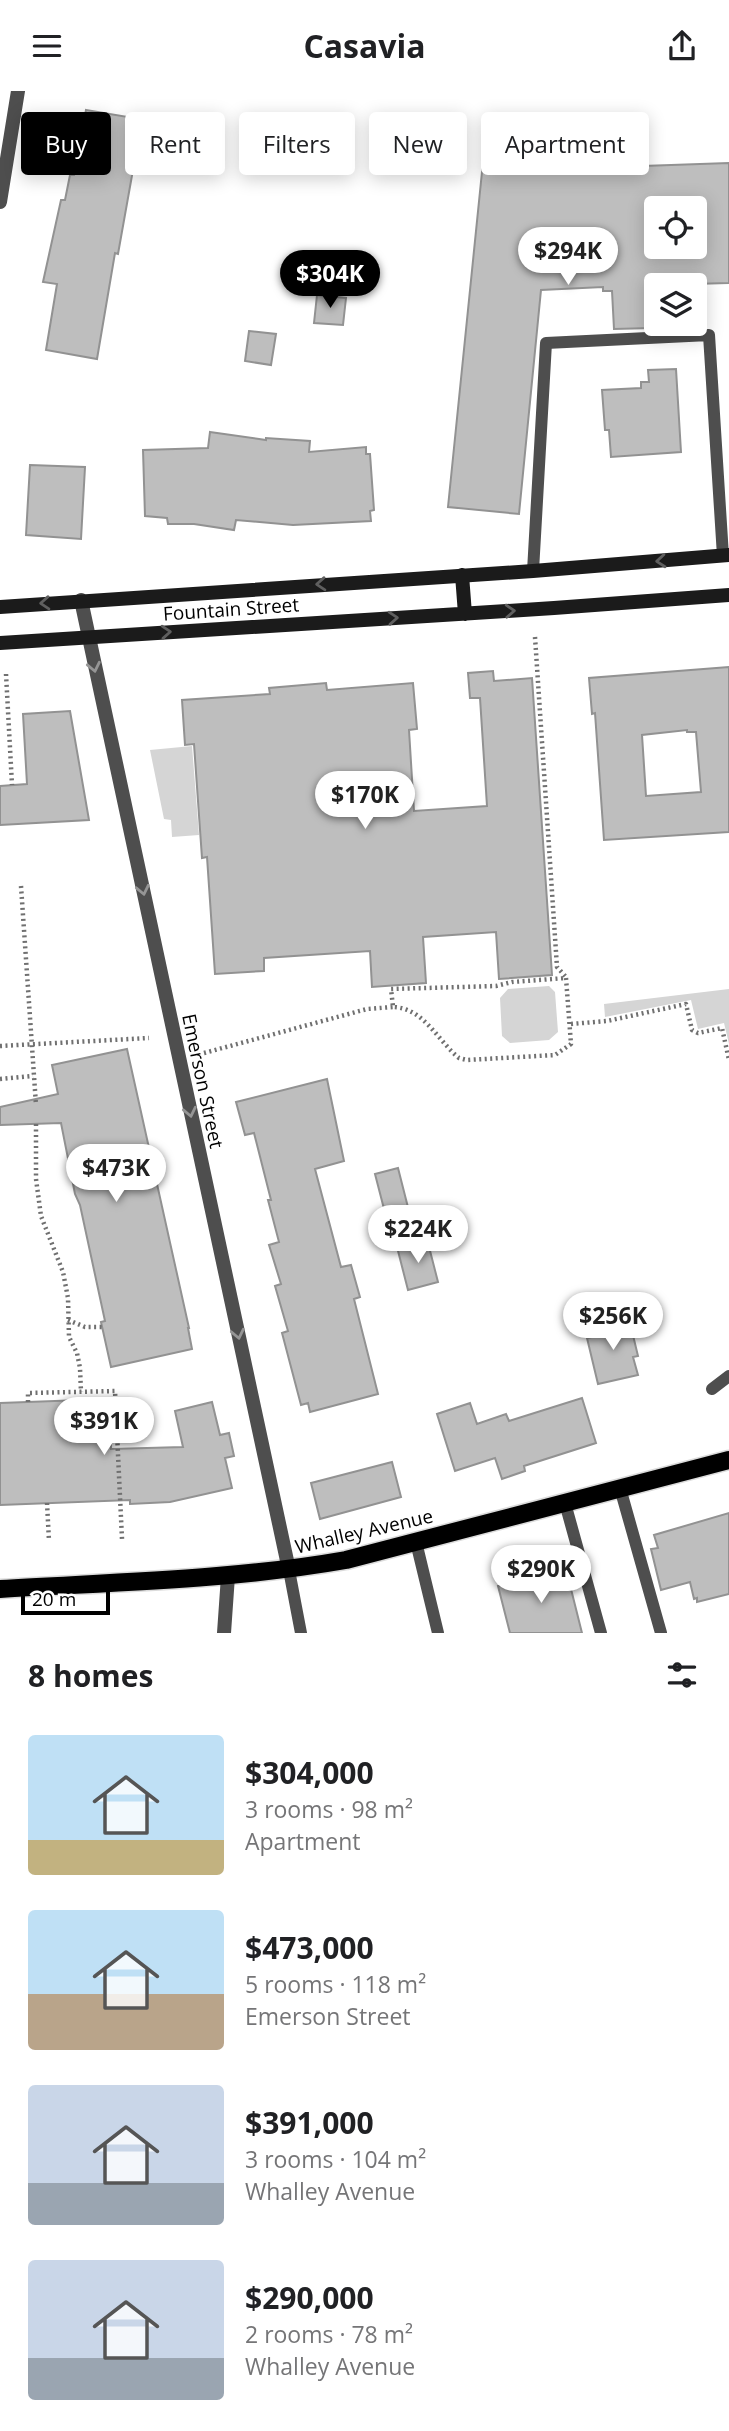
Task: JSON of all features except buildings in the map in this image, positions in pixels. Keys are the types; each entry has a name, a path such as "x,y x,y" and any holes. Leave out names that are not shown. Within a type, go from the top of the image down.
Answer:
{"main road":[{"name":"Fountain Street","path":"0,607 533,571 726,555"},
{"path":"462,575 465,614"},
{"name":"Fountain Street","path":"0,643 729,595"},
{"name":"Whalley Avenue","path":"0,1589 228,1576 289,1570 346,1560 729,1459"}],"street":[{"path":"0,202 18,91"},
{"name":"Emerson Street","path":"81,600 289,1570"},
{"path":"224,1633 228,1576"}],"lane":[{"path":"533,571 547,343 709,335 726,555"},
{"path":"712,1389 729,1376"},
{"path":"620,1488 661,1633"},
{"path":"565,1503 601,1633"},
{"path":"416,1542 438,1633"},
{"path":"289,1570 302,1633"}],"path":[{"path":"204,1053 367,1009 393,1007 404,1008 420,1017 451,1051 459,1058 467,1060 555,1055 571,1044 566,978 557,967 535,636"},
{"path":"6,674 12,785"},
{"path":"22,886 30,1045 36,1105"},
{"path":"393,1007 391,989 496,986 512,982 566,978"},
{"path":"571,1024 607,1021 686,1004 692,1030 698,1033 722,1028 729,1060"},
{"path":"0,1046 149,1038"},
{"path":"0,1079 33,1076"},
{"path":"36,1124 36,1178 41,1216 63,1272 68,1298 69,1337 80,1368 81,1392"},
{"path":"68,1319 85,1327 102,1327"},
{"path":"28,1402 28,1393 115,1391 121,1539"},
{"path":"47,1503 49,1541"}],"shaded area":[{"path":"192,746 199,835 172,837 171,820 164,819 150,750"},
{"path":"549,986 555,992 558,1032 549,1040 510,1043 502,1036 500,998 508,989"},
{"path":"729,989 729,1044 724,1023 698,1029 691,1000 605,1017 604,1004"}]}
